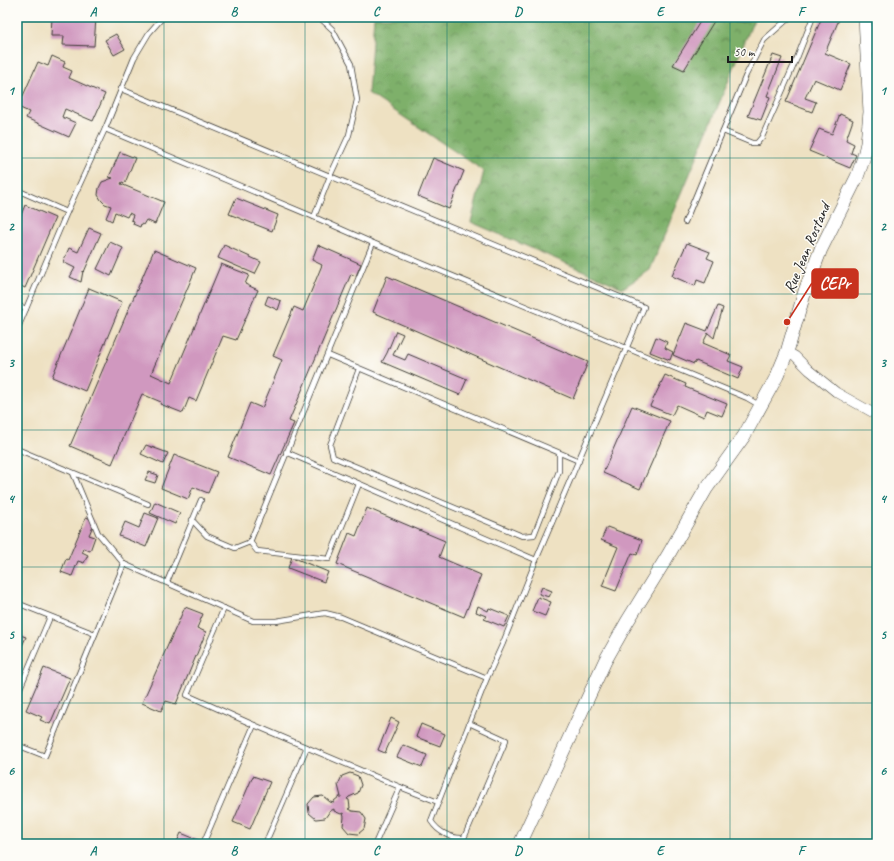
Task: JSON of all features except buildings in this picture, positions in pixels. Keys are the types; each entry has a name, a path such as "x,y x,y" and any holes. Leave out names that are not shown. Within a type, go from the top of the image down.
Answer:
{"street":[{"name":"Rue Jean Rostand","path":"520,844 605,661 706,489 744,436 777,376 787,352 805,291 821,249 857,177 867,143 870,112 864,17"},
{"path":"787,352 795,356 809,370 836,392 877,415"}],"lane":[{"path":"17,330 67,212 105,129 134,58 149,33 163,17"},
{"path":"314,217 330,176 349,135 357,100 351,64 332,29 319,17"},
{"path":"730,17 746,20 759,17"},
{"path":"685,222 746,75 764,40 790,17"},
{"path":"723,130 752,143 757,143 762,137 797,58 813,17"},
{"path":"121,90 644,308 536,560 503,643 487,678 469,723 438,802 430,821 437,830 456,839 464,838 506,740 469,723"},
{"path":"105,129 373,243 627,347 747,398 761,406"},
{"path":"17,190 67,212"},
{"path":"192,520 207,536 235,548 250,542 286,452 328,356 373,243"},
{"path":"17,305 26,309"},
{"path":"328,356 579,461"},
{"path":"359,369 330,445 334,457 348,463 522,536 534,535 559,471 559,453"},
{"path":"17,449 148,504"},
{"path":"286,452 536,560"},
{"path":"73,472 98,533 124,564 253,621 276,621 325,613 341,617 487,678"},
{"path":"250,542 257,551 329,559 359,484"},
{"path":"167,582 200,500"},
{"path":"17,745 45,756 124,564"},
{"path":"17,603 95,634"},
{"path":"224,608 187,695 254,725 438,802"},
{"path":"17,695 50,617"},
{"path":"203,844 254,725"},
{"path":"265,844 307,747"},
{"path":"375,844 400,787"}],"green space":[{"path":"374,17 755,17 650,270 623,288 471,222 484,171 368,93"}],"place":[{"name":"CEPr","path":"787,322"}]}
